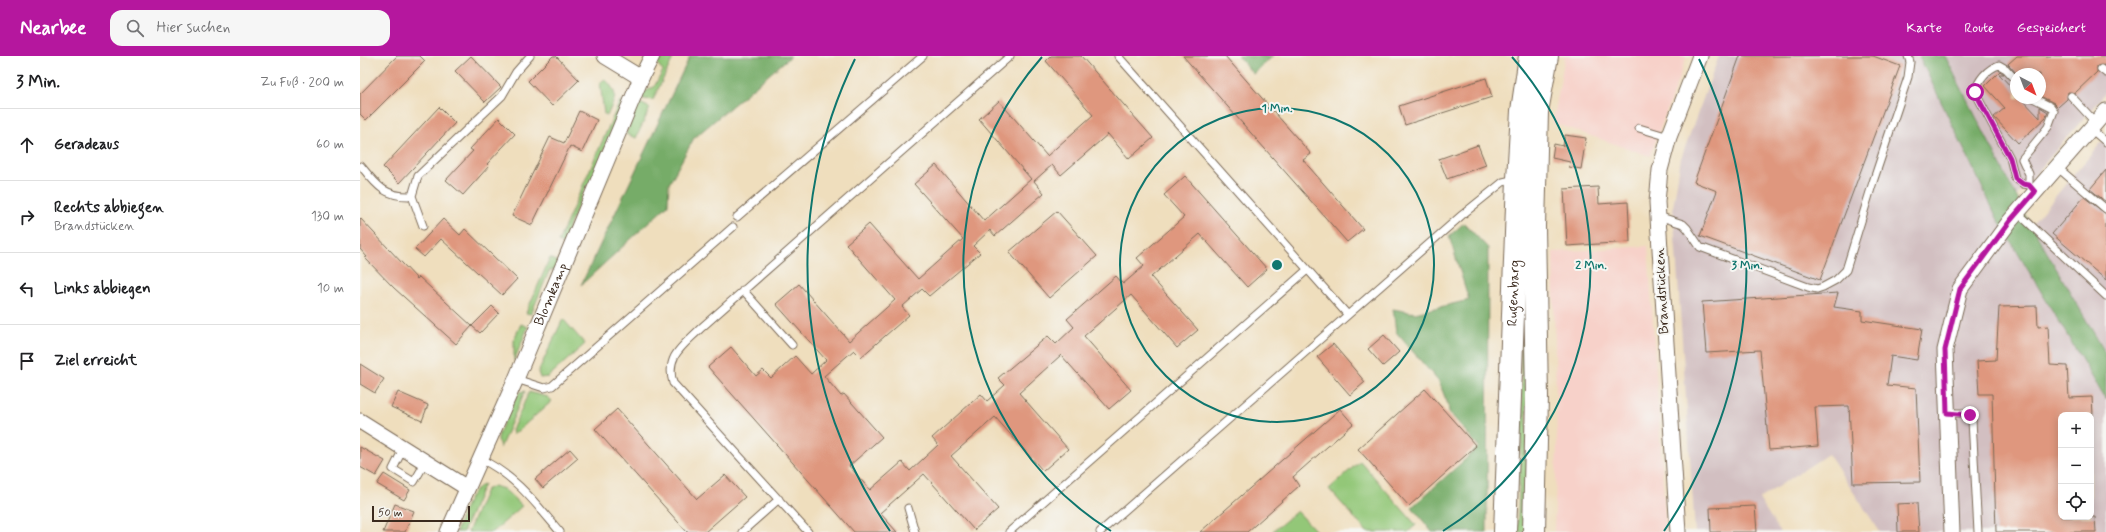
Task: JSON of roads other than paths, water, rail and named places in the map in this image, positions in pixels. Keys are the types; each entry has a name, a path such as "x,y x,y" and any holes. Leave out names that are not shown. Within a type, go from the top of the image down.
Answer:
{"main road":[{"name":"Rugenbarg","path":"1505,532 1518,179 1522,111 1530,56"},
{"name":"Rugenbarg","path":"1534,532 1537,396 1534,226 1537,112 1547,56"}],"street":[{"path":"605,56 640,78"},
{"name":"Blomkamp","path":"448,532 516,379 640,78 652,56"},
{"name":"Brandstücken","path":"1678,532 1658,216 1660,170 1669,137 1700,56"},
{"path":"1952,532 1945,350 1960,289 2018,213 2032,189 2058,167 2106,111"},
{"path":"360,421 467,488"}],"lane":[{"path":"423,226 412,196 418,176 502,96 516,72 530,56"},
{"path":"737,217 923,56"},
{"path":"808,532 673,383 670,372 671,362 677,352 743,290 1010,56"},
{"path":"1118,56 1347,314"},
{"path":"1658,216 1683,224 1700,248 1808,287 1817,289 1836,280 1846,270 1855,243 1873,182 1908,77 1910,62 1908,56"},
{"path":"2010,73 1999,65 1995,66 1977,82 1975,92 2010,158 2015,178 2032,189"},
{"path":"2071,96 2106,142"},
{"path":"2032,189 2029,174 2024,167 2022,159 2048,127 2054,111 2044,104"},
{"path":"1639,128 1669,137"},
{"path":"361,166 379,188 397,196 412,196"},
{"path":"2058,167 2106,209"},
{"path":"1100,532 1178,462 1301,358 1347,314 1503,182 1518,179"},
{"path":"2018,213 2106,296"},
{"path":"516,379 544,388 552,386 733,227"},
{"path":"1009,532 1307,270"},
{"path":"743,290 792,345"},
{"path":"1947,413 1968,413 1972,420 1978,532"},
{"path":"403,449 393,468 414,482 425,463"},
{"path":"480,459 494,466 509,477 560,532"},
{"path":"742,532 779,499"},
{"path":"908,508 915,532"}]}
